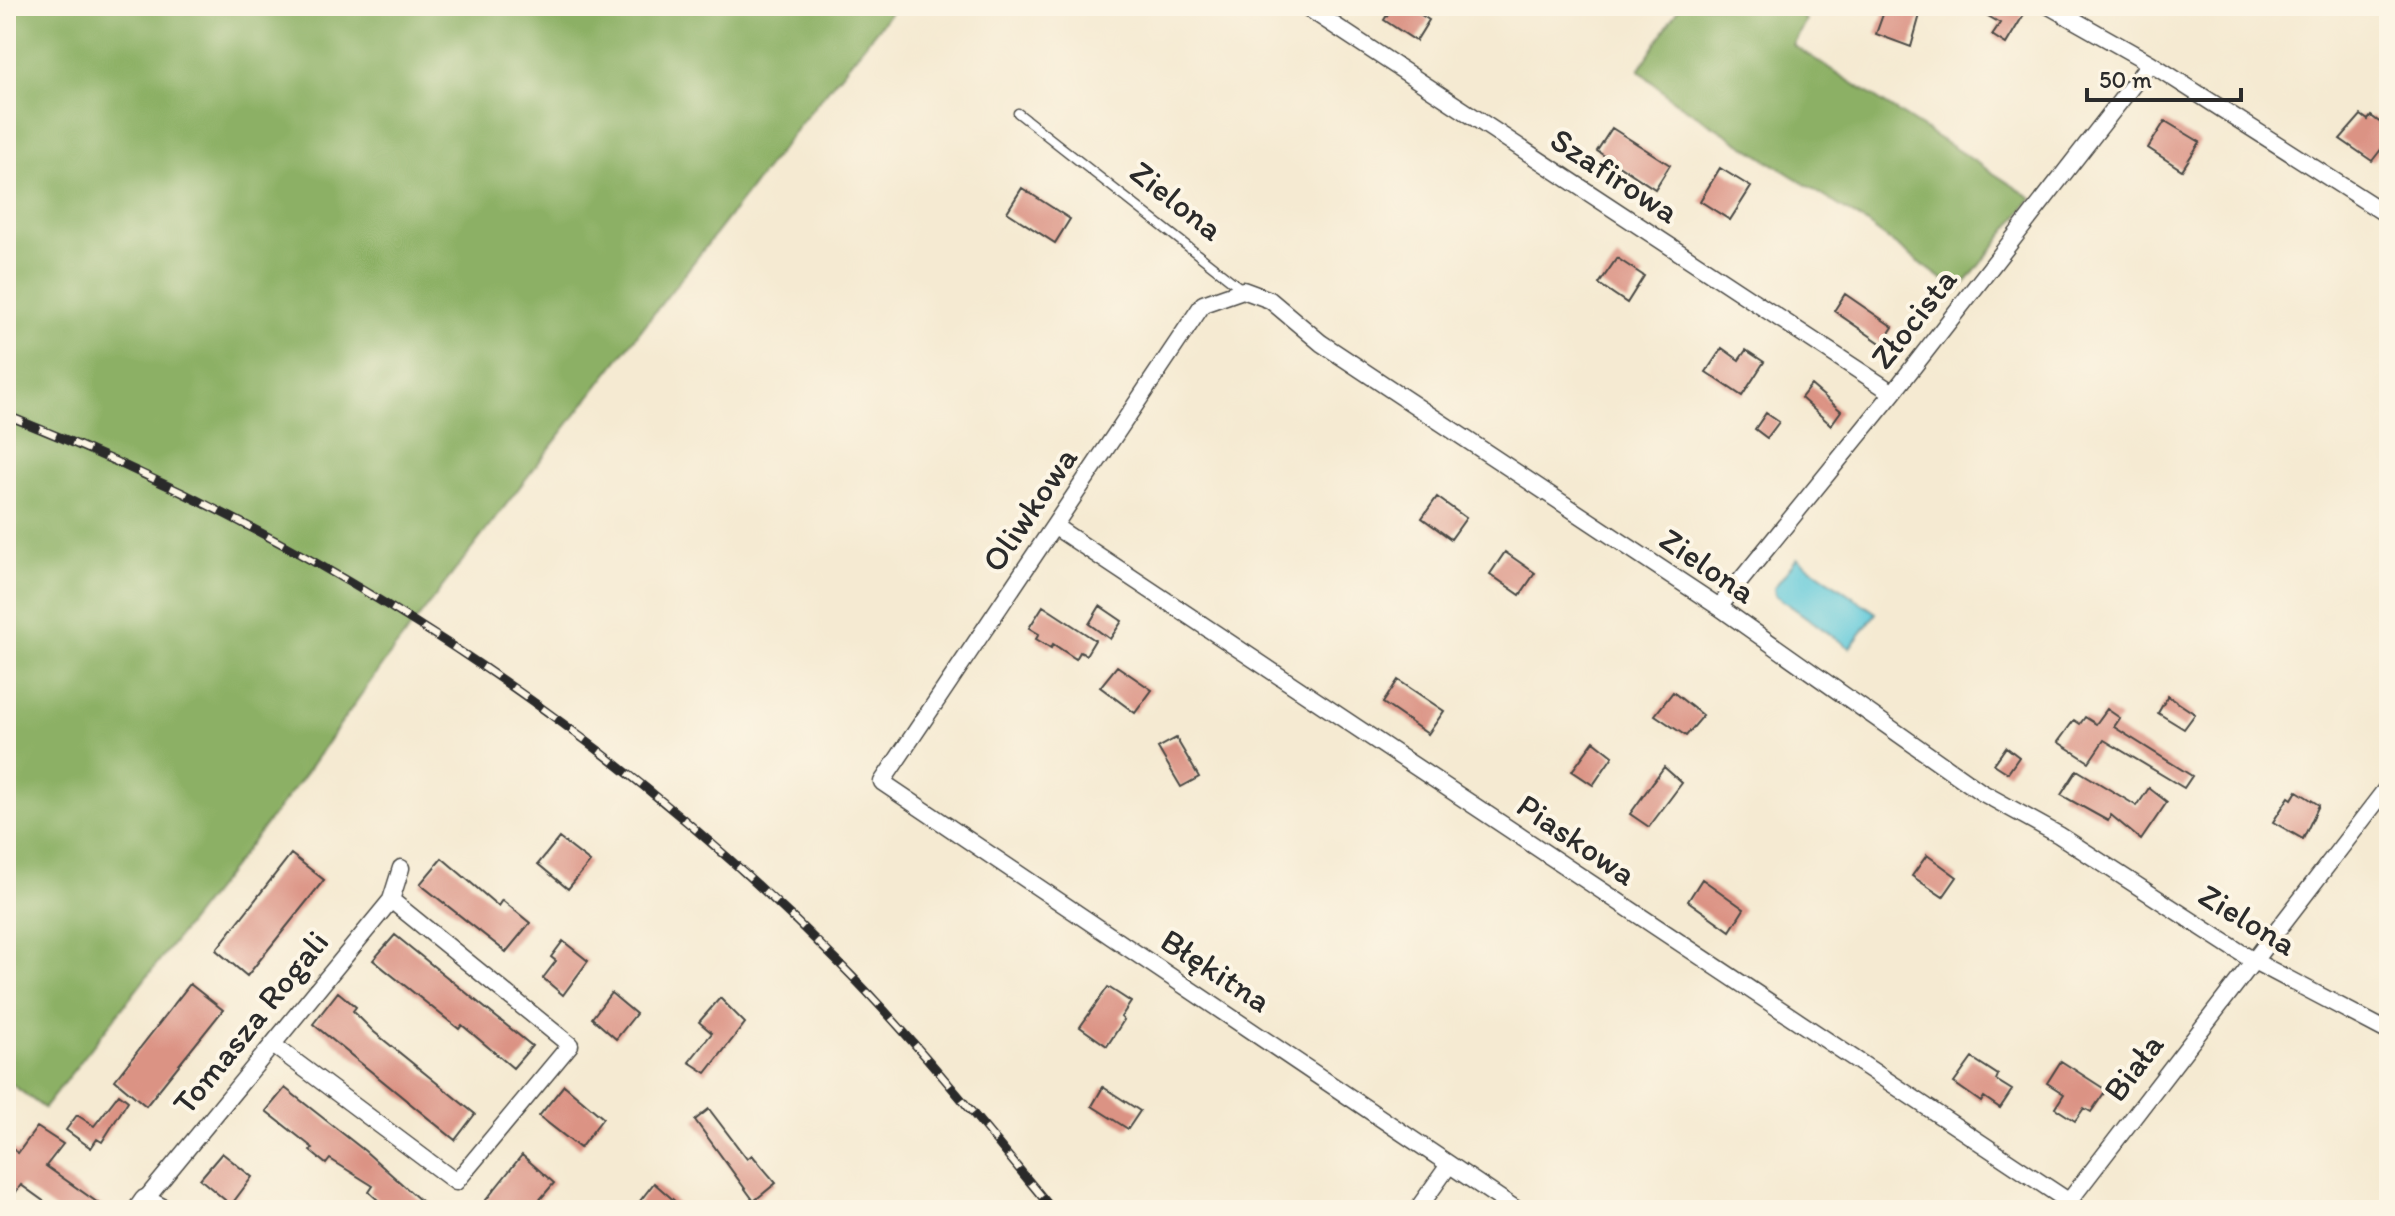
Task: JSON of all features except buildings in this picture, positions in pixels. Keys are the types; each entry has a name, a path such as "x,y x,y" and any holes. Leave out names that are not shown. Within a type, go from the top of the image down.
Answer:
{"street":[{"name":"Szafirowa","path":"1305,6 1893,393"},
{"path":"2049,6 2150,63 2389,216"},
{"name":"Złocista","path":"1719,607 1893,393 2150,63"},
{"name":"Oliwkowa","path":"882,782 1203,304 1243,290"},
{"name":"Zielona","path":"1243,290 1270,300 1321,343 1719,607 1981,792 2059,835 2252,960 2389,1032"},
{"name":"Piaskowa","path":"1054,526 2065,1206"},
{"name":"Błękitna","path":"882,782 1517,1210"},
{"name":"Biała","path":"2065,1206 2389,785"},
{"name":"Tomasza Rogali","path":"142,1205 391,900 401,868"},
{"path":"273,1045 456,1182 570,1045 391,900"},
{"path":"1417,1210 1449,1165"},
{"path":"142,1205 164,1210"}],"lane":[{"name":"Zielona","path":"1018,113 1243,290"}],"green space":[{"path":"6,6 896,6 805,118 382,665 303,777 44,1108 6,1080"},
{"path":"1680,6 1790,6 1806,20 1793,45 2032,198 1959,291 1863,221 1674,101 1639,70"}],"water":[{"path":"1797,558 1876,613 1850,648 1775,595 1774,588"}],"railway":[{"path":"6,415 122,465 235,519 345,579 450,645 553,716 651,792 747,874 838,962 921,1052 1053,1210"}]}
